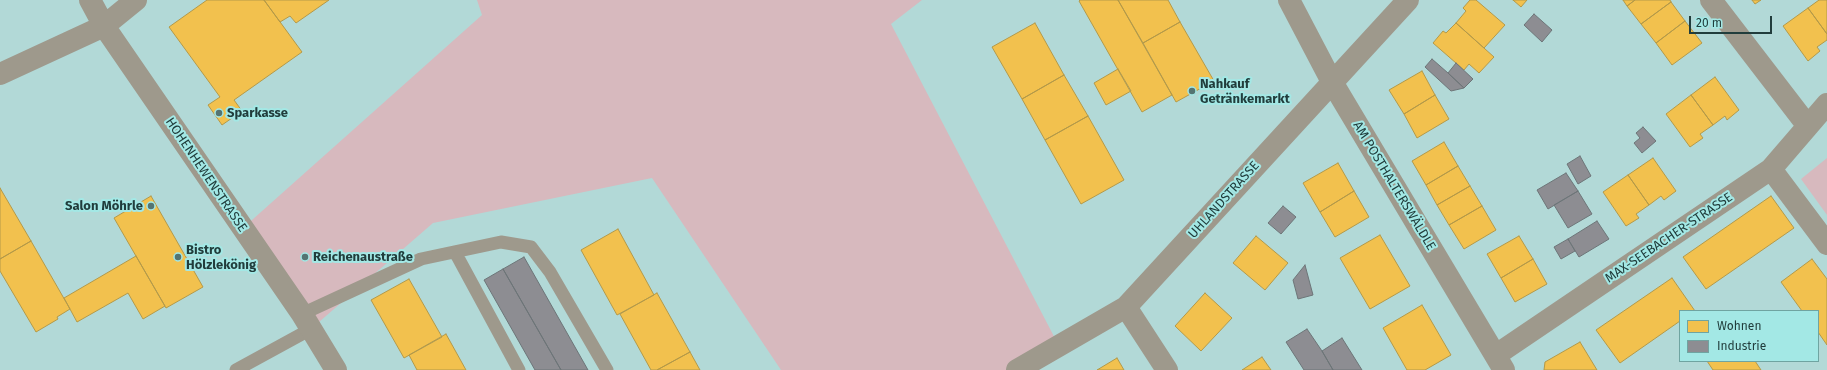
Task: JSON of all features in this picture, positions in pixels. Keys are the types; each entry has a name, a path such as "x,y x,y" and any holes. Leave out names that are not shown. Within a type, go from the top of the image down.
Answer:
{"street":[{"name":"HOHENHEWENSTRASSE","path":"90,0 104,26 306,321 336,370"},
{"path":"0,74 104,26 136,0"},
{"name":"AM POSTHALTERSWÄLDLE","path":"1289,0 1332,82 1500,363"},
{"name":"UHLANDSTRASSE","path":"1017,370 1126,307 1408,0"},
{"path":"1711,0 1807,125"},
{"name":"MAX-SEEBACHER-STRASSE","path":"1500,363 1771,169 1807,125 1827,104"},
{"path":"1771,169 1827,244"},
{"path":"1126,307 1167,370"}],"lane":[{"path":"236,370 306,321 421,259 501,242 531,247 550,272 607,370"},
{"path":"455,252 519,370"}],"shaded area":[{"path":"477,0 922,0 891,24 1059,346 1017,370 781,370 652,178 433,223 311,329 243,228 482,15"},
{"path":"1827,158 1827,215 1801,179"}],"building: Wohnen":[{"path":"207,0 264,0 302,52 234,100 242,111 222,125 208,105 220,97 169,27"},
{"path":"264,0 329,0 296,23 290,16 280,22"},
{"path":"1118,0 1172,95 1142,112 1079,1"},
{"path":"1118,0 1168,0 1180,22 1143,43"},
{"path":"1470,0 1476,0 1505,25 1484,48 1456,23 1466,11 1463,8"},
{"path":"1513,0 1527,0 1521,7"},
{"path":"1623,0 1635,0 1627,6"},
{"path":"1635,0 1670,0 1671,2 1641,24 1627,6"},
{"path":"1752,0 1761,0 1755,4"},
{"path":"1819,0 1827,0 1827,34 1808,8"},
{"path":"1671,2 1685,21 1656,43 1641,24"},
{"path":"1808,8 1827,34 1827,40 1817,47 1820,51 1808,61 1783,26"},
{"path":"1685,21 1702,43 1672,65 1656,43"},
{"path":"1180,22 1214,81 1176,102 1143,43"},
{"path":"1035,23 1064,75 1022,99 992,47"},
{"path":"1456,23 1494,57 1479,73 1469,64 1464,70 1433,43 1443,31 1446,33"},
{"path":"1118,69 1131,91 1106,105 1094,83"},
{"path":"1422,71 1435,95 1404,114 1389,90"},
{"path":"1064,75 1088,116 1045,140 1022,99"},
{"path":"1715,77 1739,110 1727,120 1725,116 1713,125 1691,95"},
{"path":"1435,95 1449,119 1417,138 1404,114"},
{"path":"1691,95 1713,125 1700,134 1703,138 1690,147 1666,114"},
{"path":"1088,116 1124,180 1081,204 1045,140"},
{"path":"1444,142 1458,166 1426,185 1412,161"},
{"path":"1653,158 1676,191 1664,200 1661,196 1649,205 1628,175"},
{"path":"1338,163 1354,191 1320,212 1303,183"},
{"path":"1458,166 1470,186 1437,205 1426,185"},
{"path":"1628,175 1649,205 1636,214 1639,218 1626,226 1603,192"},
{"path":"1470,186 1482,206 1449,225 1437,205"},
{"path":"0,188 31,241 0,259"},
{"path":"1354,191 1369,217 1335,237 1320,212"},
{"path":"151,196 203,287 166,308 114,218"},
{"path":"1771,196 1794,228 1706,289 1683,257"},
{"path":"1482,206 1496,230 1464,249 1449,225"},
{"path":"618,229 654,295 617,315 581,250"},
{"path":"1380,235 1410,286 1370,309 1340,258"},
{"path":"1256,236 1288,263 1265,290 1233,263"},
{"path":"1519,236 1533,259 1501,278 1487,254"},
{"path":"31,241 70,309 57,317 58,319 36,332 0,271 0,259"},
{"path":"136,256 165,306 143,319 128,293 77,322 64,298"},
{"path":"1533,259 1547,284 1515,302 1501,278"},
{"path":"1812,259 1827,279 1827,345 1819,333 1819,310 1801,310 1781,282"},
{"path":"1672,278 1694,310 1679,310 1679,322 1620,363 1596,330"},
{"path":"409,279 442,337 404,358 371,300"},
{"path":"657,293 690,352 657,370 651,370 620,314"},
{"path":"1205,293 1232,318 1201,351 1175,326"},
{"path":"1422,305 1451,355 1425,370 1407,370 1383,328"},
{"path":"446,334 466,370 417,370 409,355"},
{"path":"1580,342 1597,370 1544,370 1545,362"},
{"path":"690,352 700,370 657,370"},
{"path":"1262,357 1271,370 1242,370"},
{"path":"1117,358 1124,370 1097,370"},
{"path":"1708,362 1756,362 1761,370 1713,370"}],"building: Industrie":[{"path":"1534,14 1552,30 1542,42 1524,25"},
{"path":"1432,59 1464,88 1451,91 1425,67"},
{"path":"1456,63 1473,79 1464,88 1448,73"},
{"path":"1643,127 1656,141 1642,153 1634,143 1640,138 1636,133"},
{"path":"1580,156 1591,176 1578,184 1567,164"},
{"path":"1566,173 1578,191 1548,209 1537,190"},
{"path":"1578,191 1592,214 1568,228 1554,205"},
{"path":"1283,206 1296,217 1281,234 1268,223"},
{"path":"1597,221 1609,239 1579,257 1568,239"},
{"path":"1568,239 1575,251 1561,259 1554,247"},
{"path":"524,257 588,370 561,370 503,269"},
{"path":"1305,265 1313,295 1298,299 1293,280"},
{"path":"503,269 561,370 535,370 484,280"},
{"path":"1307,329 1333,370 1304,370 1286,342"},
{"path":"1342,338 1362,370 1333,370 1322,351"}],"place":[{"name":"Nahkauf Getränkemarkt","path":"1192,91"},
{"name":"Sparkasse","path":"219,113"},
{"name":"Salon Möhrle","path":"151,206"},
{"name":"Bistro Hölzlekönig","path":"178,257"},
{"name":"Reichenaustraße","path":"305,257"}]}
